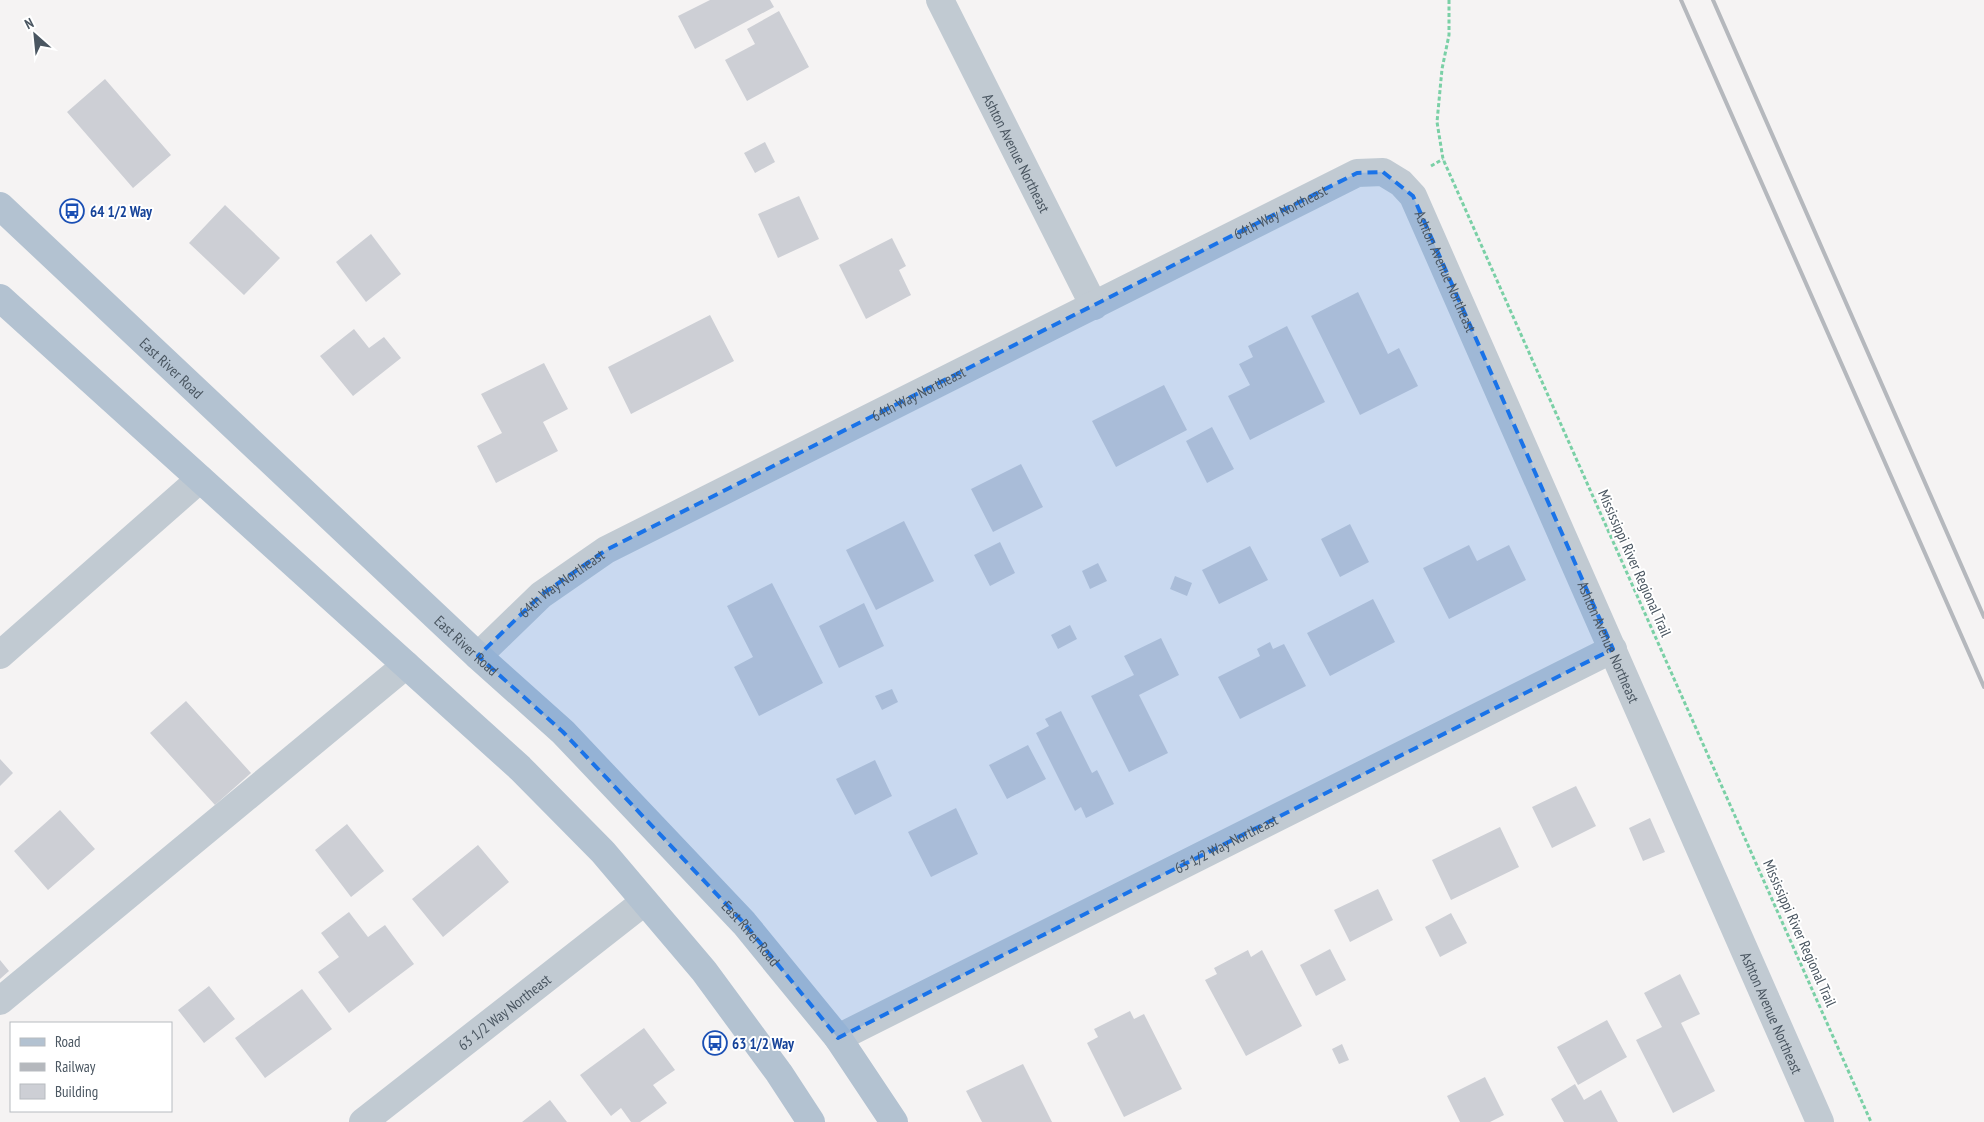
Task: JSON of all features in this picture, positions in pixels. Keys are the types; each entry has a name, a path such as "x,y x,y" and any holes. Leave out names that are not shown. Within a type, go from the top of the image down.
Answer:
{"main road":[{"name":"East River Road","path":"0,206 478,656 563,732 737,916 838,1038 894,1122"},
{"path":"0,298 520,768 603,852 709,979 779,1073 811,1122"}],"street":[{"name":"Ashton Avenue Northeast","path":"940,0 1094,306"},
{"name":"Ashton Avenue Northeast","path":"1383,172 1401,183 1413,196 1820,1122"},
{"name":"64th Way Northeast","path":"478,656 541,594 606,550 1357,173 1383,172"},
{"path":"0,655 200,479"},
{"name":"63 1/2 Way Northeast","path":"838,1038 1613,649"},
{"path":"0,1001 406,665"},
{"name":"63 1/2 Way Northeast","path":"363,1122 644,902"}],"path":[{"name":"Mississippi River Regional Trail","path":"1449,0 1449,35 1442,69 1438,122 1443,160 1871,1122"}],"highlighted area":[{"path":"1383,172 1413,196 1613,649 838,1038 744,923 563,732 478,656 541,595 606,550 1357,173"}],"building":[{"path":"710,0 770,0 774,7 695,49 678,16"},
{"path":"779,11 809,67 747,101 725,60 755,44 747,29"},
{"path":"105,79 171,155 133,188 67,112"},
{"path":"765,142 775,162 755,173 744,153"},
{"path":"799,196 819,239 778,258 758,214"},
{"path":"225,205 280,258 244,295 189,243"},
{"path":"371,234 401,274 366,302 336,262"},
{"path":"892,238 906,266 899,270 911,295 866,319 839,265"},
{"path":"1358,292 1388,354 1399,348 1418,386 1360,415 1311,316"},
{"path":"710,315 734,361 631,414 608,367"},
{"path":"1287,326 1325,402 1250,440 1228,396 1250,385 1239,364 1253,357 1248,346"},
{"path":"354,329 369,348 384,337 401,358 353,396 320,356"},
{"path":"544,363 568,409 543,422 558,451 496,483 477,446 502,433 481,394"},
{"path":"1164,385 1187,430 1116,467 1092,421"},
{"path":"1212,427 1234,469 1207,483 1186,441"},
{"path":"1021,464 1043,507 993,532 971,489"},
{"path":"904,521 934,581 876,610 846,550"},
{"path":"1350,524 1369,562 1340,577 1321,539"},
{"path":"1000,542 1015,573 990,586 974,555"},
{"path":"1469,545 1477,561 1509,545 1526,580 1449,619 1423,568"},
{"path":"1250,546 1268,580 1219,604 1202,570"},
{"path":"1098,563 1107,581 1090,589 1082,571"},
{"path":"1175,576 1192,583 1187,596 1170,589"},
{"path":"772,583 823,683 759,716 734,667 753,657 727,606"},
{"path":"1373,599 1395,642 1330,676 1307,633"},
{"path":"864,603 884,646 839,668 819,626"},
{"path":"1070,625 1077,639 1058,649 1051,635"},
{"path":"1161,638 1179,675 1139,695 1168,753 1129,772 1091,696 1134,675 1124,656"},
{"path":"1270,642 1273,649 1284,644 1306,686 1240,719 1218,677 1260,656 1257,649"},
{"path":"892,689 898,702 882,710 875,696"},
{"path":"186,701 251,773 215,805 150,733"},
{"path":"1061,711 1092,773 1097,770 1114,804 1086,818 1081,807 1075,811 1036,733 1049,726 1045,719"},
{"path":"1028,745 1046,779 1007,799 989,765"},
{"path":"0,759 13,773 0,786"},
{"path":"875,760 892,796 855,815 836,779"},
{"path":"1576,786 1596,826 1552,848 1532,807"},
{"path":"956,808 978,854 931,877 908,832"},
{"path":"60,810 95,849 48,890 14,851"},
{"path":"1650,818 1665,852 1643,861 1629,828"},
{"path":"347,824 384,871 351,897 315,850"},
{"path":"1500,827 1519,867 1451,900 1432,860"},
{"path":"478,845 509,882 443,937 412,899"},
{"path":"1378,889 1393,920 1350,942 1334,910"},
{"path":"349,912 368,937 385,925 414,964 349,1013 318,972 339,957 321,933"},
{"path":"1451,913 1467,943 1440,957 1425,927"},
{"path":"1330,949 1346,980 1316,996 1300,965"},
{"path":"1248,950 1251,957 1262,950 1302,1026 1246,1056 1205,980 1217,974 1214,968"},
{"path":"0,960 9,971 0,979"},
{"path":"1680,974 1700,1014 1681,1023 1715,1091 1673,1113 1636,1040 1662,1027 1644,993"},
{"path":"209,986 235,1019 204,1043 178,1010"},
{"path":"302,989 332,1029 265,1078 235,1038"},
{"path":"1130,1011 1134,1019 1144,1014 1182,1089 1124,1117 1087,1043 1098,1037 1094,1029"},
{"path":"1607,1020 1627,1057 1578,1085 1557,1047"},
{"path":"644,1028 675,1070 653,1085 667,1103 640,1122 631,1122 621,1108 611,1116 580,1075"},
{"path":"1342,1044 1349,1060 1339,1064 1332,1049"},
{"path":"1023,1064 1052,1122 982,1122 966,1091"},
{"path":"1485,1077 1504,1115 1490,1122 1460,1122 1447,1096"},
{"path":"1575,1084 1584,1100 1601,1090 1618,1122 1564,1122 1551,1099"},
{"path":"550,1100 567,1122 522,1122"}],"railway":[{"path":"1681,0 1984,687"},
{"path":"1713,0 1984,617"}],"place":[{"name":"64 1/2 Way","path":"72,211"},
{"name":"63 1/2 Way","path":"715,1043"}]}
